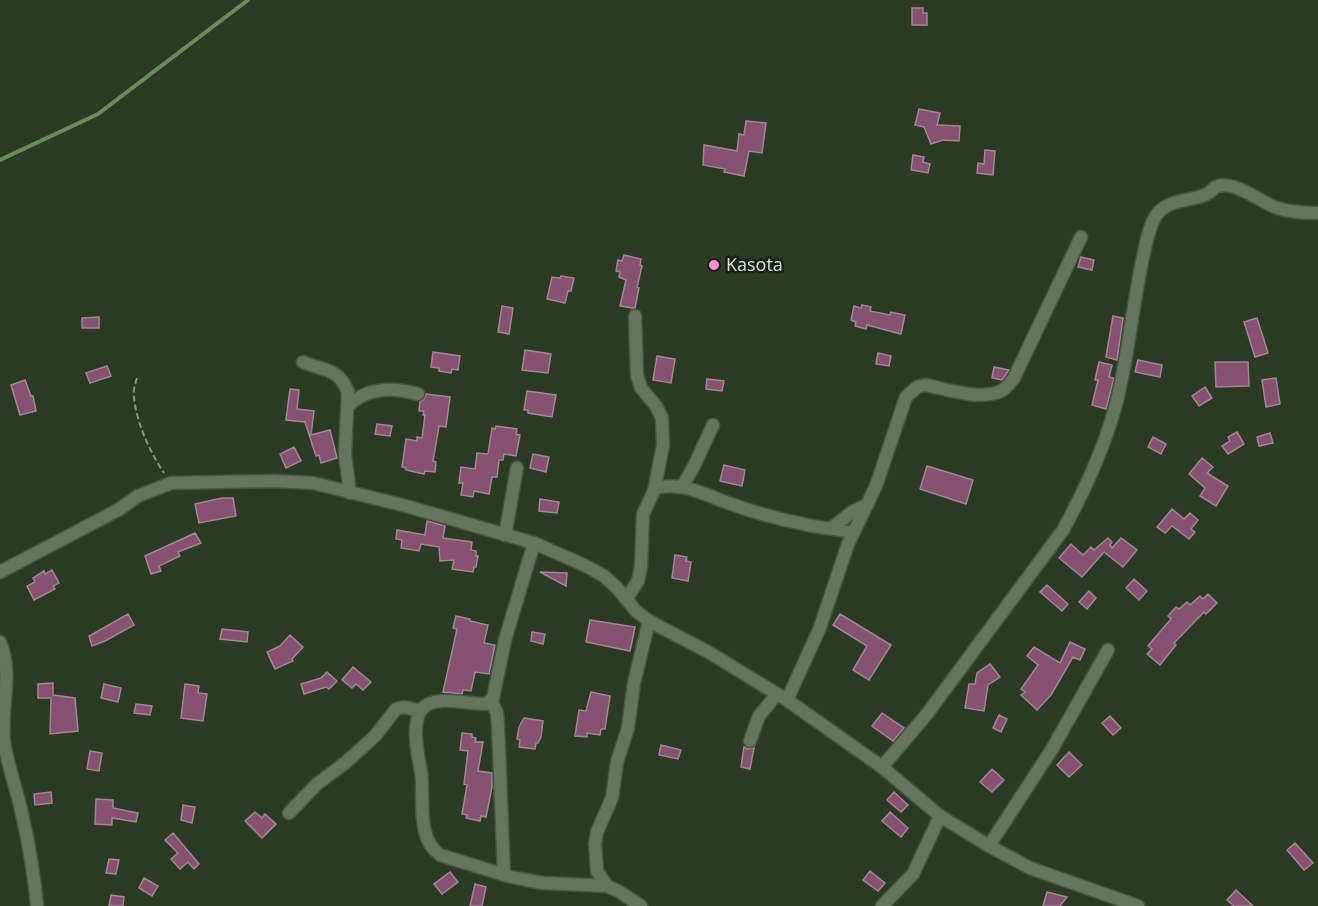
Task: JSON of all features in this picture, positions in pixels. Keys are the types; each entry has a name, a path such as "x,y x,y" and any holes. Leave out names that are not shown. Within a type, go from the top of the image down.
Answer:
{"street":[{"path":"882,767 927,714 1063,531 1081,498 1110,427 1146,244 1157,214 1179,200 1195,198 1218,186 1245,192 1277,208 1318,213"},
{"path":"750,741 759,716 782,697 819,630 853,533 876,486 906,397 917,387 926,385 979,395 999,393 1006,388 1014,378 1082,237"},
{"path":"626,599 638,581 641,567 643,514 655,488 664,429 656,406 641,388 637,375 635,316"},
{"path":"303,362 339,376 348,392 345,454 350,492"},
{"path":"348,406 362,395 387,388 418,394"},
{"path":"682,487 713,425"},
{"path":"505,535 517,468"},
{"path":"0,573 118,510 138,496 171,483 294,481 406,506 534,543 604,576 648,621 710,653 782,697 882,767 940,816 989,846 1030,868 1138,906"},
{"path":"655,488 666,485 682,487 730,504 810,526 853,533"},
{"path":"833,528 852,512 868,504"},
{"path":"534,543 505,640 491,700 486,704 448,700 427,705 419,715 416,746 421,773 423,818 429,841 434,851 440,855 504,875 543,883 607,886 641,906"},
{"path":"607,886 597,870 595,844 597,832 612,798 617,762 628,728 634,683 648,621"},
{"path":"0,642 7,664 3,705 4,742 34,874 37,906"},
{"path":"989,846 1052,748 1108,650"},
{"path":"491,700 497,712 498,725 504,875"},
{"path":"289,813 317,784 375,736 396,709 404,707 421,711"},
{"path":"882,906 913,874 940,816"}],"path":[{"path":"137,378 134,396 139,419 160,467 171,483"}],"building":[{"path":"912,8 923,8 923,13 927,13 927,25 912,25"},
{"path":"919,109 940,113 937,125 960,126 959,141 943,140 931,144 924,127 915,125"},
{"path":"746,121 766,123 762,153 749,151 744,176 724,172 725,169 703,165 704,145 737,151 739,134 744,135"},
{"path":"985,150 995,151 993,175 977,173 978,163 984,164"},
{"path":"913,155 924,157 923,162 930,164 928,173 911,170"},
{"path":"624,255 641,259 640,265 642,266 635,308 620,306 626,280 619,277 620,272 616,271 618,260 622,261"},
{"path":"1081,257 1094,260 1092,270 1078,267"},
{"path":"561,276 574,278 565,303 547,299 552,277 560,278"},
{"path":"862,305 871,307 870,311 905,315 901,334 867,325 866,329 855,326 856,322 851,320 854,306 861,308"},
{"path":"502,306 513,308 509,334 498,332"},
{"path":"1113,316 1123,318 1117,360 1106,357"},
{"path":"99,317 99,328 82,328 82,318"},
{"path":"1257,318 1268,353 1255,357 1244,322"},
{"path":"525,350 551,354 548,373 522,370"},
{"path":"433,352 460,356 458,370 452,369 451,373 431,367"},
{"path":"878,353 891,356 889,366 876,364"},
{"path":"657,356 675,359 671,383 653,380"},
{"path":"1138,360 1162,365 1160,377 1135,372"},
{"path":"1099,362 1112,365 1109,377 1114,378 1106,409 1092,405 1098,380 1095,380"},
{"path":"1215,362 1248,362 1249,386 1216,387"},
{"path":"107,366 111,376 90,383 86,373"},
{"path":"994,367 1009,370 1002,380 992,378"},
{"path":"1276,378 1280,404 1266,407 1262,380"},
{"path":"707,379 724,381 722,391 706,389"},
{"path":"25,380 33,396 36,411 20,415 11,385"},
{"path":"1205,387 1212,398 1199,406 1192,396"},
{"path":"290,389 299,390 297,409 314,411 311,435 330,430 337,458 321,463 319,455 316,456 305,422 286,420"},
{"path":"527,391 556,395 552,417 528,413 528,410 524,410"},
{"path":"426,394 450,397 446,427 439,426 433,461 436,462 435,472 425,471 424,474 402,467 406,439 417,441 417,437 422,438 425,415 423,415 424,411 419,411 420,402"},
{"path":"377,424 392,426 390,436 375,434"},
{"path":"496,426 517,429 516,434 520,435 516,456 504,454 503,460 499,460 497,477 492,477 489,494 474,491 473,497 461,495 463,483 459,483 461,467 475,469 477,453 488,454 492,428 495,429"},
{"path":"1237,432 1244,444 1228,454 1222,446 1230,441 1228,437"},
{"path":"1270,433 1273,443 1259,446 1257,437"},
{"path":"1153,437 1166,444 1161,454 1148,447"},
{"path":"294,447 301,461 286,468 280,454"},
{"path":"533,454 549,457 546,472 530,468"},
{"path":"1202,458 1213,467 1207,473 1228,486 1216,506 1200,496 1205,488 1189,474"},
{"path":"724,465 745,470 742,486 720,481"},
{"path":"927,466 973,480 966,504 920,489"},
{"path":"233,498 236,516 199,523 195,504"},
{"path":"540,499 559,502 557,513 539,511"},
{"path":"1172,509 1184,519 1190,513 1198,520 1191,529 1195,532 1189,539 1172,526 1165,533 1157,527"},
{"path":"427,521 445,526 443,538 472,542 471,550 476,551 476,556 478,556 473,572 452,569 454,560 440,561 439,547 421,544 419,551 401,548 402,540 396,539 397,530 425,535"},
{"path":"195,533 201,543 178,552 180,556 159,566 161,571 151,574 145,556"},
{"path":"1108,538 1112,542 1110,545 1112,548 1121,538 1137,550 1123,567 1104,552 1082,577 1059,558 1071,544 1083,555 1091,547 1094,550"},
{"path":"675,555 687,557 686,561 691,562 688,581 672,578"},
{"path":"52,570 59,583 53,586 55,589 34,600 27,586 35,582 33,578 44,571 45,574"},
{"path":"540,572 567,573 566,586"},
{"path":"1134,579 1147,591 1139,600 1126,588"},
{"path":"1047,585 1068,604 1062,611 1040,592"},
{"path":"1089,591 1096,598 1087,609 1079,602"},
{"path":"1208,594 1217,603 1206,614 1204,612 1174,643 1176,645 1160,665 1147,654 1152,649 1148,646 1171,619 1168,616 1176,607 1179,609 1187,602 1190,605 1200,596 1203,599"},
{"path":"128,614 134,625 92,646 89,636"},
{"path":"840,614 891,645 869,680 853,670 867,646 833,625"},
{"path":"456,616 488,625 484,643 495,645 489,674 475,672 471,691 463,690 462,694 443,692 457,629 453,628"},
{"path":"590,620 635,627 630,651 586,642"},
{"path":"222,629 248,632 247,642 220,639"},
{"path":"532,632 545,634 543,644 531,641"},
{"path":"290,635 303,647 292,659 293,661 275,669 267,652 280,646"},
{"path":"1070,642 1085,649 1080,660 1073,657 1051,695 1037,710 1021,695 1025,692 1021,689 1038,665 1027,656 1034,647 1060,663"},
{"path":"990,664 1000,677 988,685 984,711 965,708 969,684 975,684 977,673"},
{"path":"353,667 371,682 363,690 356,684 352,688 342,680"},
{"path":"327,672 337,681 329,689 326,687 304,694 301,684 321,678"},
{"path":"53,683 53,695 75,698 78,731 50,734 51,698 38,698 38,684"},
{"path":"104,684 121,688 118,702 101,698"},
{"path":"185,684 199,686 198,693 207,694 203,721 181,718"},
{"path":"591,692 610,696 605,729 601,729 600,735 587,733 587,737 575,736 579,710 586,711"},
{"path":"136,704 152,706 150,715 134,713"},
{"path":"882,713 904,728 893,741 872,726"},
{"path":"999,715 1007,719 1001,732 993,728"},
{"path":"1110,716 1121,728 1113,735 1102,723"},
{"path":"524,718 543,721 541,737 535,749 519,747 520,740 517,739 519,727"},
{"path":"462,733 472,734 472,737 476,738 475,742 483,742 478,771 492,773 492,787 486,817 481,816 480,821 466,818 467,815 462,814 467,785 464,784 468,751 460,750"},
{"path":"661,745 681,750 678,759 659,755"},
{"path":"744,747 754,748 750,769 741,767"},
{"path":"90,751 102,753 99,771 87,769"},
{"path":"1069,752 1082,765 1069,777 1057,765"},
{"path":"992,769 1004,780 992,792 980,782"},
{"path":"51,792 52,803 35,805 34,794"},
{"path":"894,792 908,805 901,812 887,800"},
{"path":"96,799 113,800 113,808 138,813 136,822 112,818 112,825 95,824"},
{"path":"183,805 195,807 192,823 181,820"},
{"path":"255,812 262,818 265,814 276,824 262,838 245,821"},
{"path":"890,812 908,828 901,837 882,821"},
{"path":"173,833 199,864 194,869 188,862 180,869 171,859 178,853 165,840"},
{"path":"1295,843 1313,863 1304,870 1287,850"},
{"path":"109,859 119,860 116,874 106,873"},
{"path":"870,871 885,883 878,891 863,880"},
{"path":"450,872 458,882 442,894 434,884"},
{"path":"144,878 158,886 152,896 139,888"},
{"path":"475,884 486,887 482,906 470,906"},
{"path":"1236,890 1253,906 1234,906 1227,900"},
{"path":"1047,892 1067,897 1060,906 1043,906"},
{"path":"111,895 124,897 123,906 109,906"}],"waterway":[{"path":"0,160 98,114 248,0"}],"place":[{"name":"Kasota","path":"714,265"}]}
